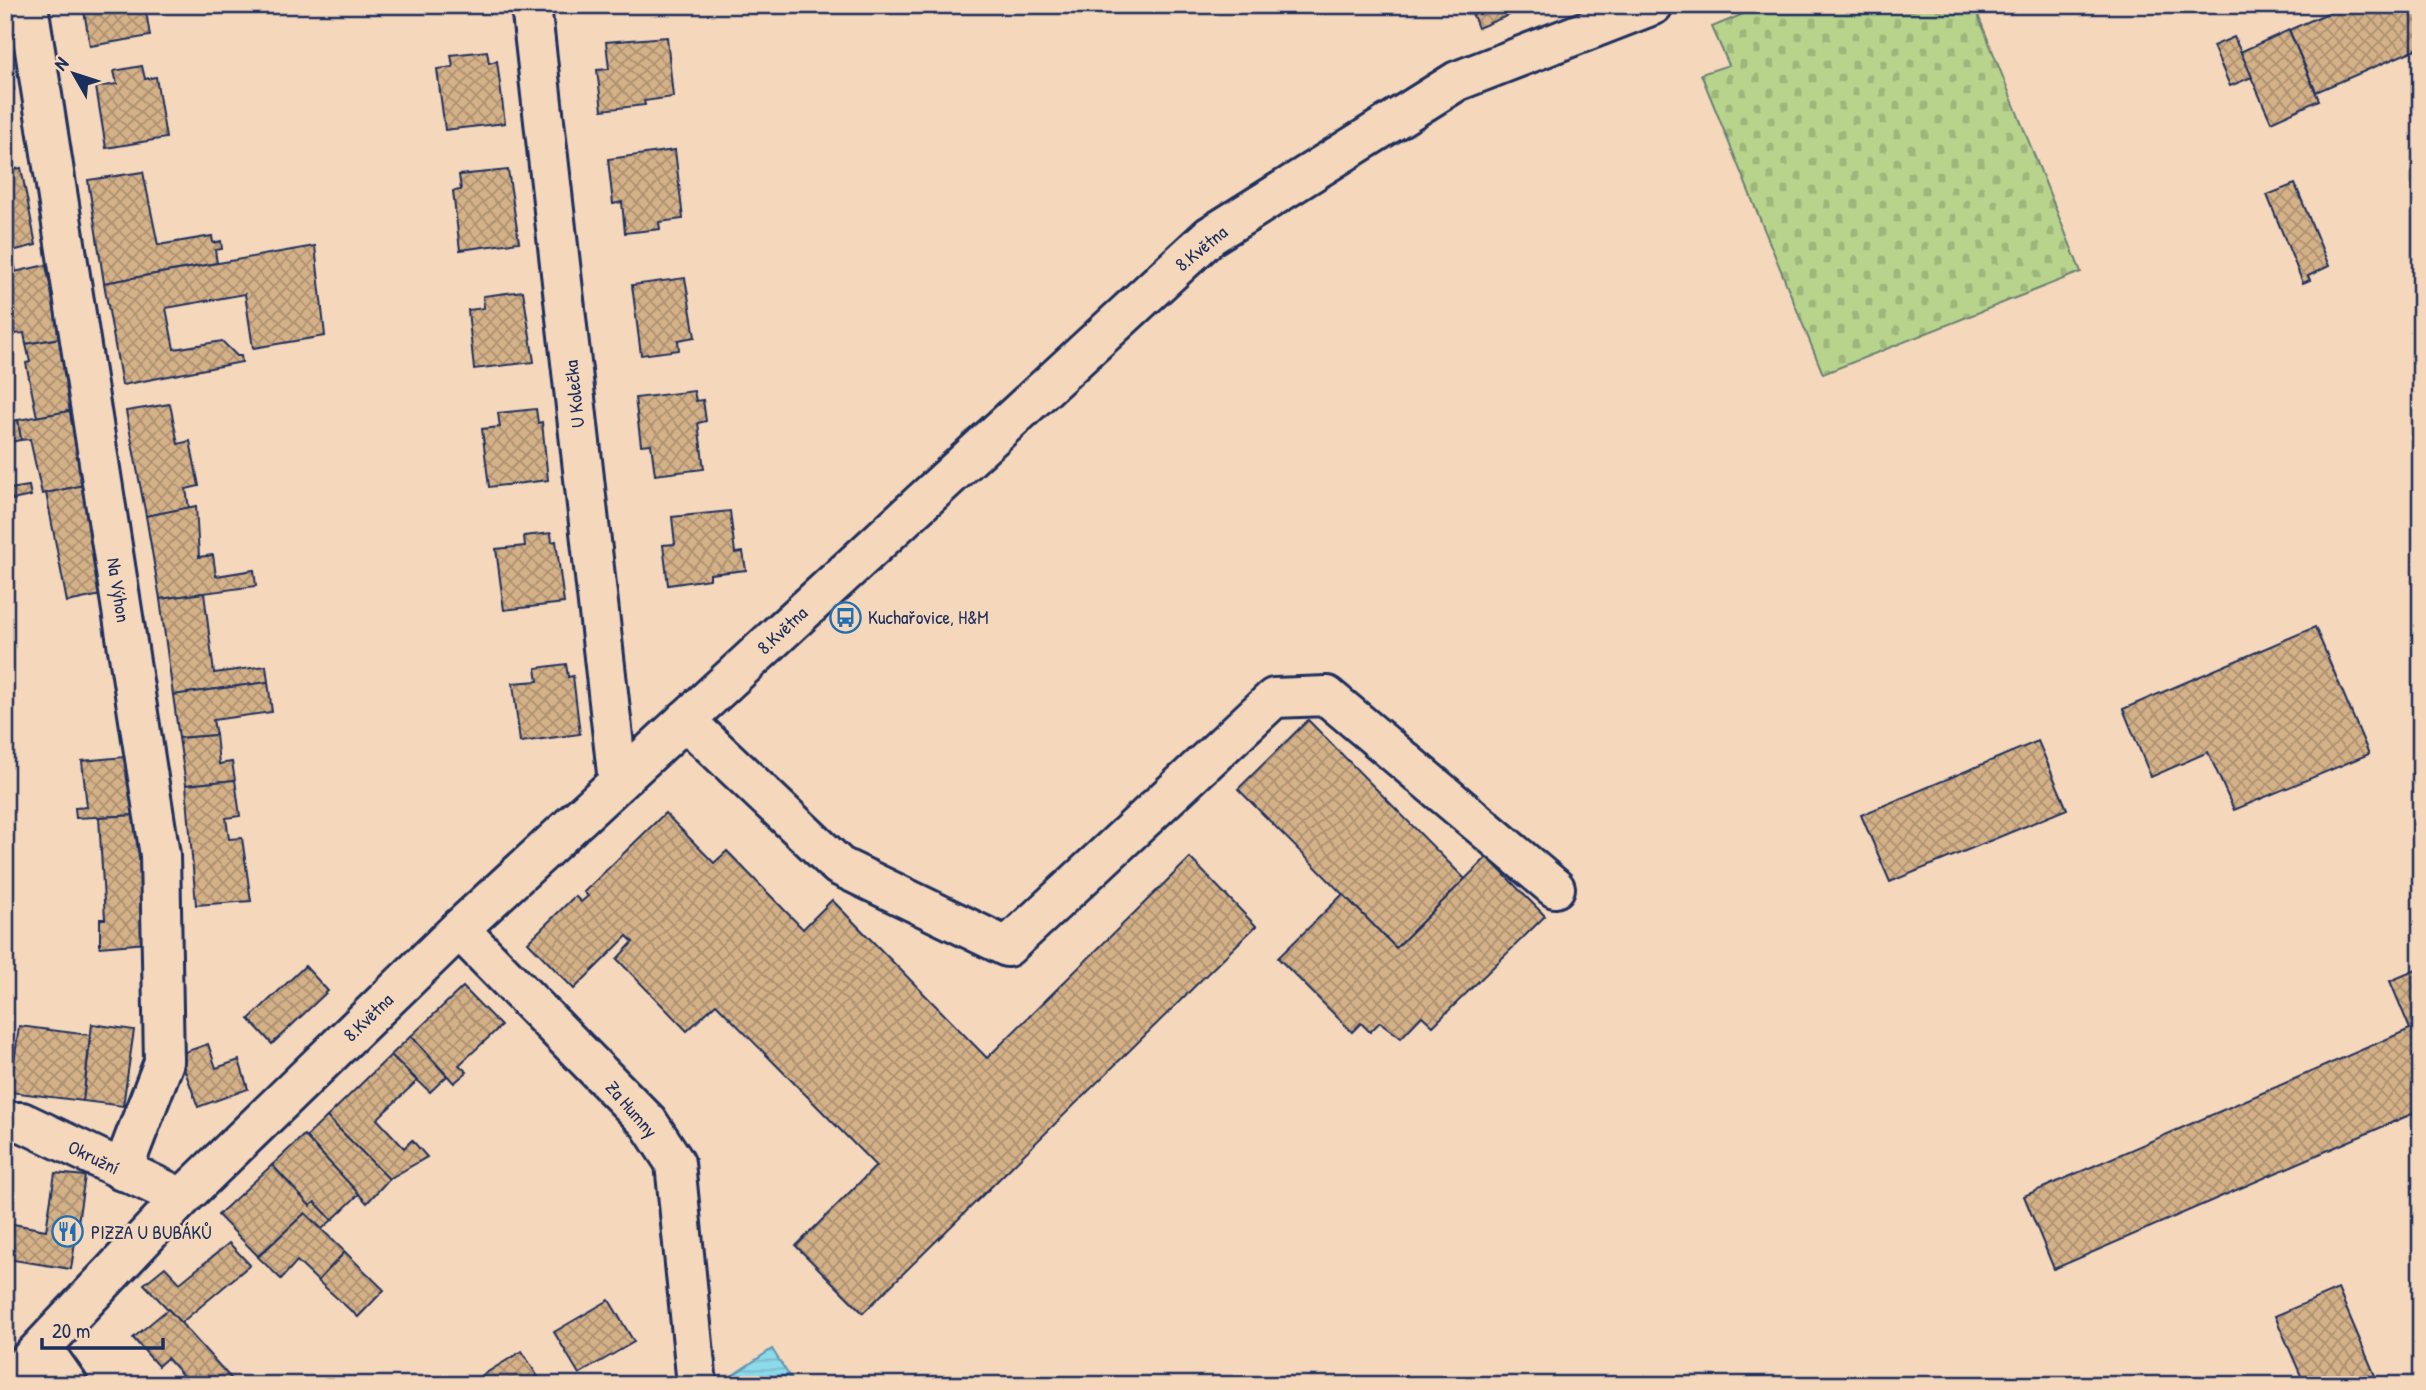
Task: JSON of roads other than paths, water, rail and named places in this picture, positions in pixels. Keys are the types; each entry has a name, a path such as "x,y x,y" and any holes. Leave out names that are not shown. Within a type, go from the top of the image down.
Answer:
{"street":[{"name":"Na Výhon","path":"28,5 160,855 164,1062 122,1171"},
{"name":"U Kolečka","path":"531,5 618,782"},
{"name":"8.Května","path":"5,1385 43,1348 182,1198 459,929 1210,236 1457,80 1653,5"},
{"path":"685,720 839,866 1007,947 1274,698 1327,696 1555,888"},
{"name":"Za Humny","path":"459,929 648,1122 675,1163 697,1385"},
{"name":"Okružní","path":"5,1122 22,1122 182,1198"},
{"path":"43,1348 68,1385"}],"water":[{"path":"772,1349 795,1385 731,1385 727,1379"}],"place":[{"name":"Kuchařovice, H&M","path":"845,617"},
{"name":"PIZZA U BUBÁKŮ","path":"68,1232"}]}
